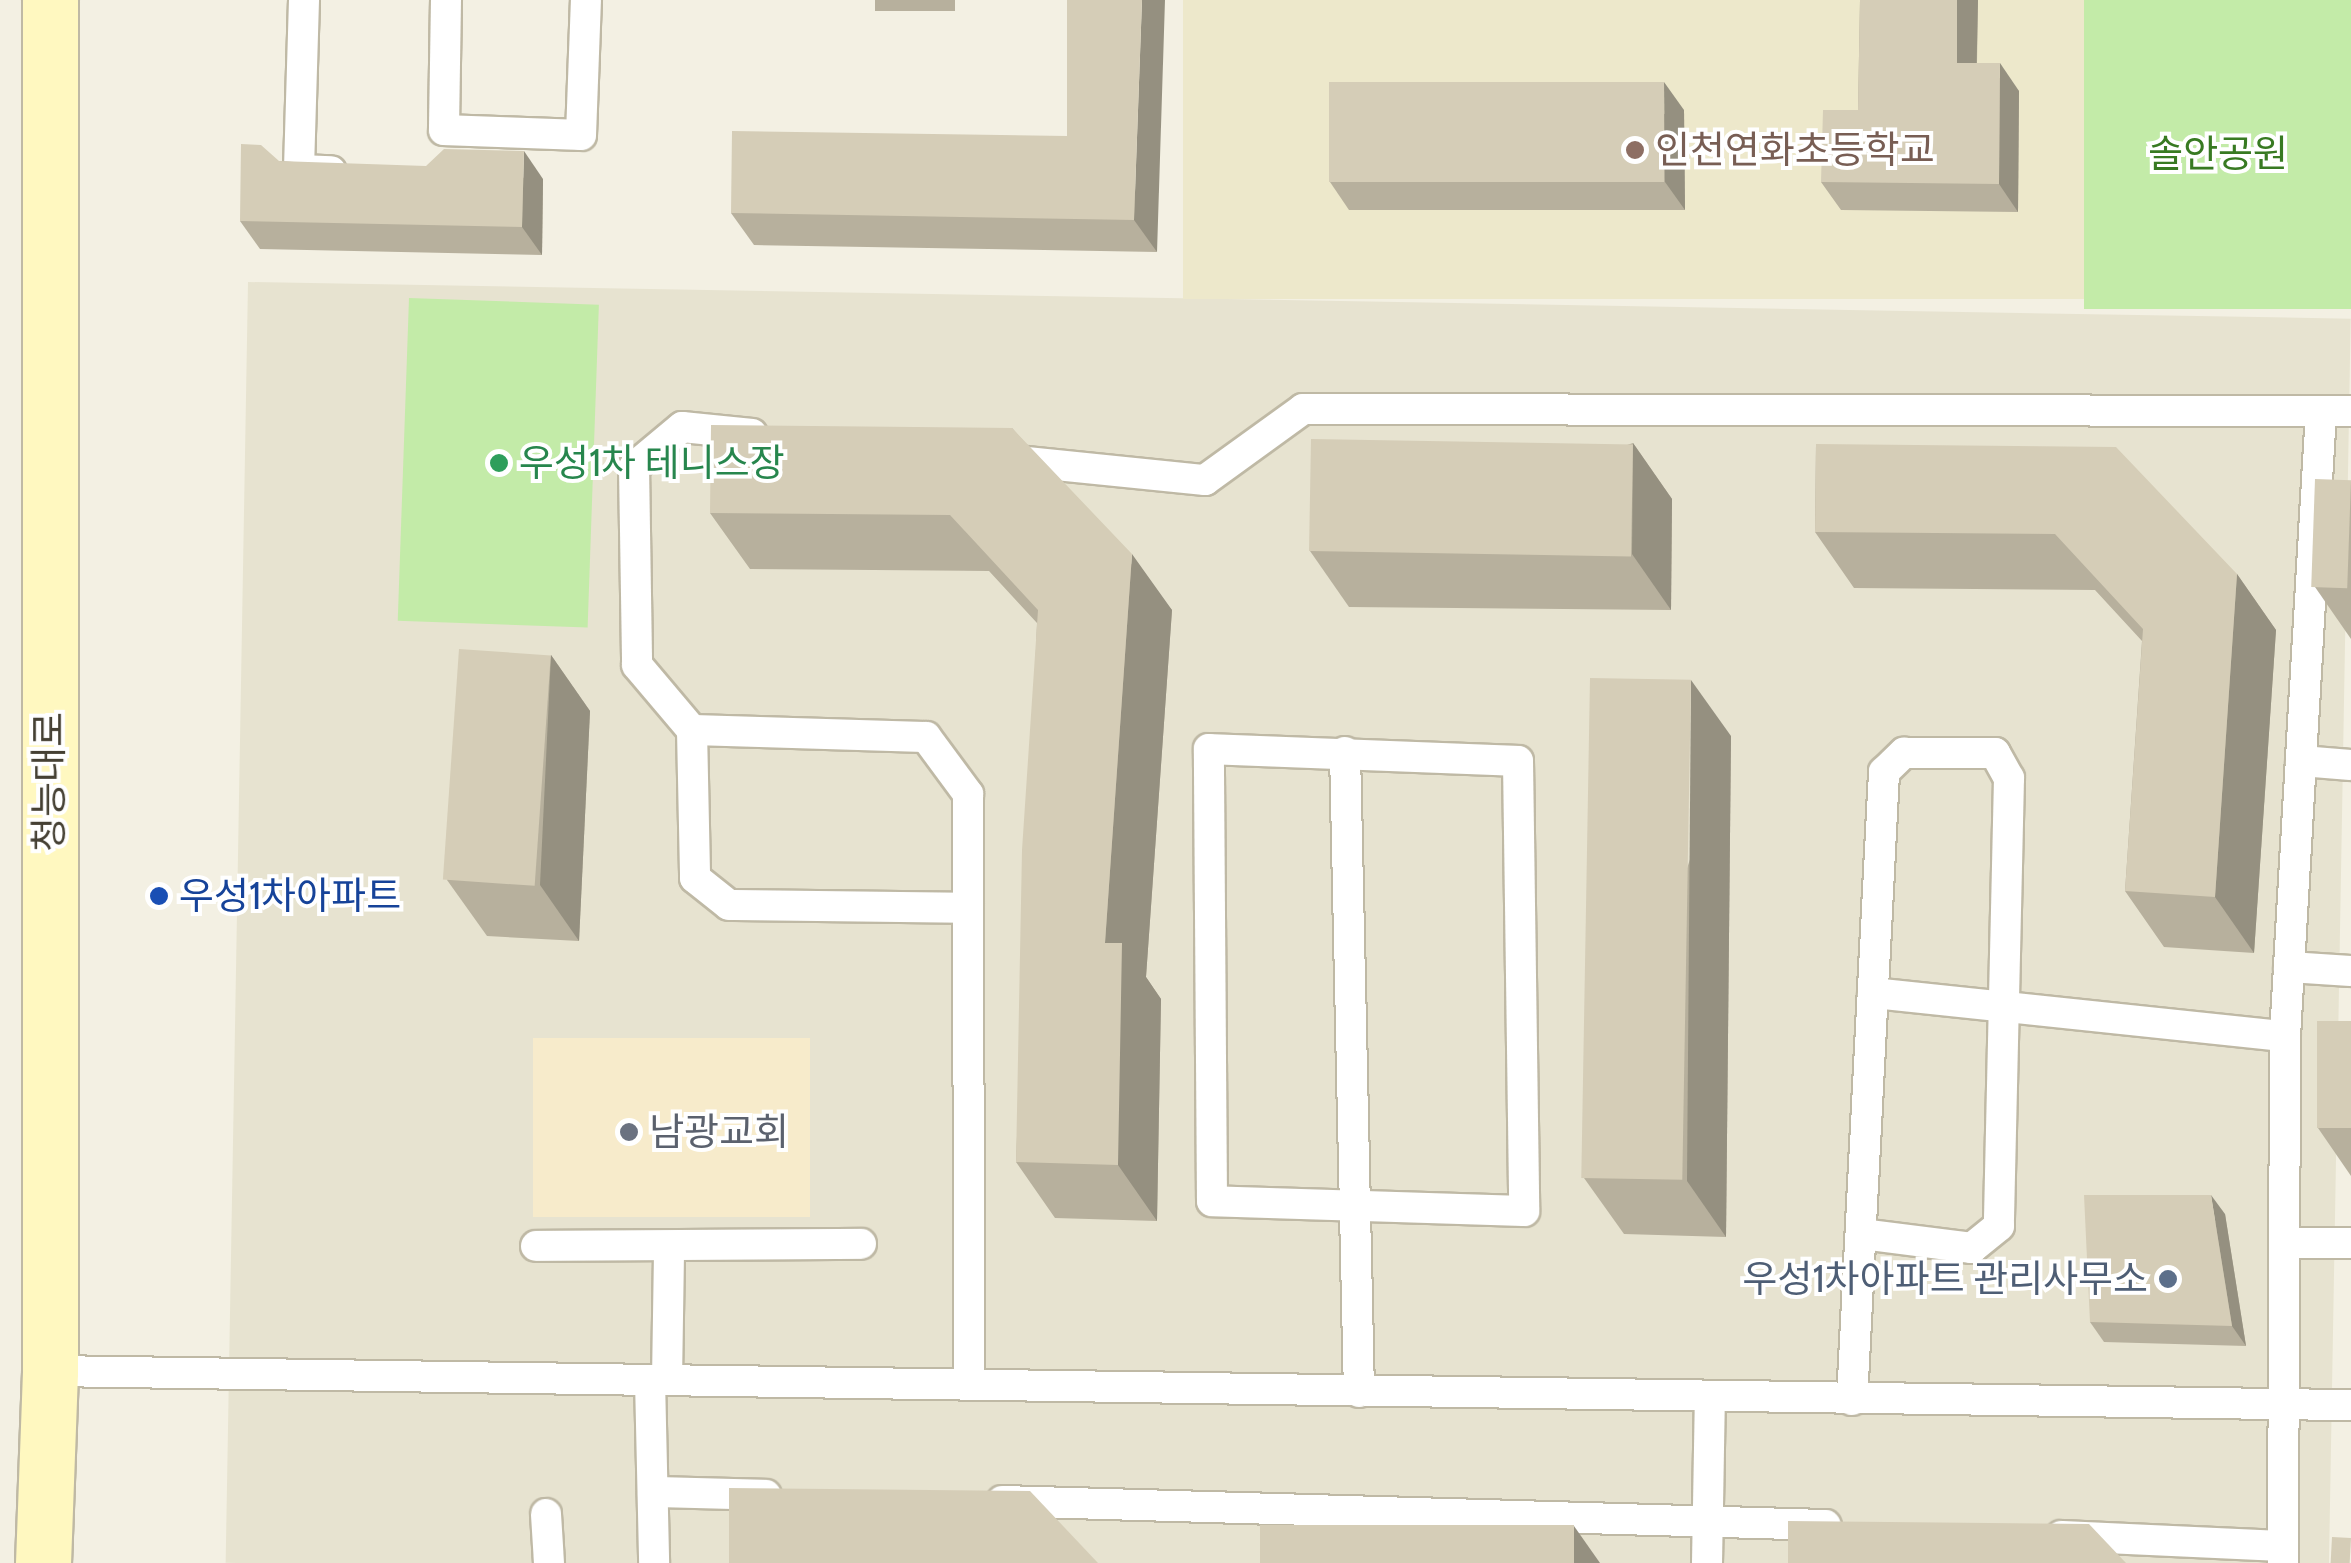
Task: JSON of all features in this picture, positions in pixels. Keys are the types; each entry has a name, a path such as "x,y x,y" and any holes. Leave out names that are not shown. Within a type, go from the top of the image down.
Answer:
{"main road":[{"name":"청능대로","path":"43,1563 50,1371 50,0"}],"lane":[{"path":"304,0 299,170 354,172"},
{"path":"446,0 444,145 582,135 586,0"},
{"path":"973,456 1205,480 1303,409 2336,412 2301,761 2289,967 2283,1554 2025,1534"},
{"path":"779,436 682,427 634,467 637,665 692,730 695,878 730,905 968,908"},
{"path":"692,730 926,737 968,794 969,1385"},
{"path":"1209,749 1518,762 1524,1210 1354,1204 1212,1201 1209,749"},
{"path":"1345,752 1359,1392"},
{"path":"1852,1400 1884,772 1904,753 1995,754 2009,778 1999,1226 1972,1248 1861,1234"},
{"path":"2301,761 2351,766"},
{"path":"2289,967 2351,971"},
{"path":"1872,993 2286,1036"},
{"path":"2285,1243 2351,1243"},
{"path":"536,1246 669,1249 860,1244"},
{"path":"654,1563 652,1492 669,1249"},
{"path":"50,1371 2351,1406"},
{"path":"1707,1563 1710,1397"},
{"path":"652,1492 792,1496"},
{"path":"971,1500 1866,1527"},
{"path":"546,1514 549,1563"}],"shaded area":[{"name":"인천연화초등학교","path":"1183,0 2084,0 2084,299 1183,299"},
{"name":"우성1차아파트","path":"248,282 2351,319 2329,1563 226,1563"},
{"path":"533,1038 810,1038 810,1217 533,1217"}],"green space":[{"name":"솔안공원","path":"2084,0 2351,0 2351,309 2084,309"},
{"name":"우성1차 테니스장","path":"409,298 599,305 588,627 398,621"}],"building":[{"path":"1067,0 1142,0 1134,220 731,213 732,131 1067,136"},
{"path":"1860,0 1957,0 1957,63 2000,63 1999,184 1821,182 1823,110 1858,110"},
{"path":"1329,82 1664,82 1664,182 1329,182"},
{"path":"241,144 261,145 279,161 426,166 444,149 524,151 522,227 240,221"},
{"path":"711,425 1012,428 1132,554 1105,943 1122,943 1118,1165 1016,1162 1022,850 1038,610 950,515 710,513"},
{"path":"1311,439 1633,445 1631,557 1309,551"},
{"path":"1816,444 2116,447 2237,574 2215,897 2125,891 2143,629 2055,534 1815,532"},
{"path":"2315,479 2351,480 2347,588 2311,587"},
{"path":"459,649 551,655 535,886 443,879"},
{"path":"1590,678 1691,680 1682,1180 1581,1178"},
{"path":"2317,1021 2351,1021 2351,1128 2317,1128"},
{"name":"우성1차아파트 관리사무소","path":"2084,1195 2211,1195 2232,1326 2090,1322"},
{"path":"729,1488 1030,1491 1098,1563 729,1563"},
{"path":"1788,1521 2089,1524 2126,1563 1788,1563"},
{"path":"1260,1525 1574,1525 1574,1563 1260,1563"},
{"path":"2332,1537 2351,1538 2350,1563 2331,1563"}],"place":[{"name":"인천연화초등학교","path":"1635,150"},
{"name":"우성1차 테니스장","path":"499,463"},
{"name":"우성1차아파트","path":"159,896"},
{"name":"남광교회","path":"629,1132"},
{"name":"우성1차아파트 관리사무소","path":"2168,1279"}]}
